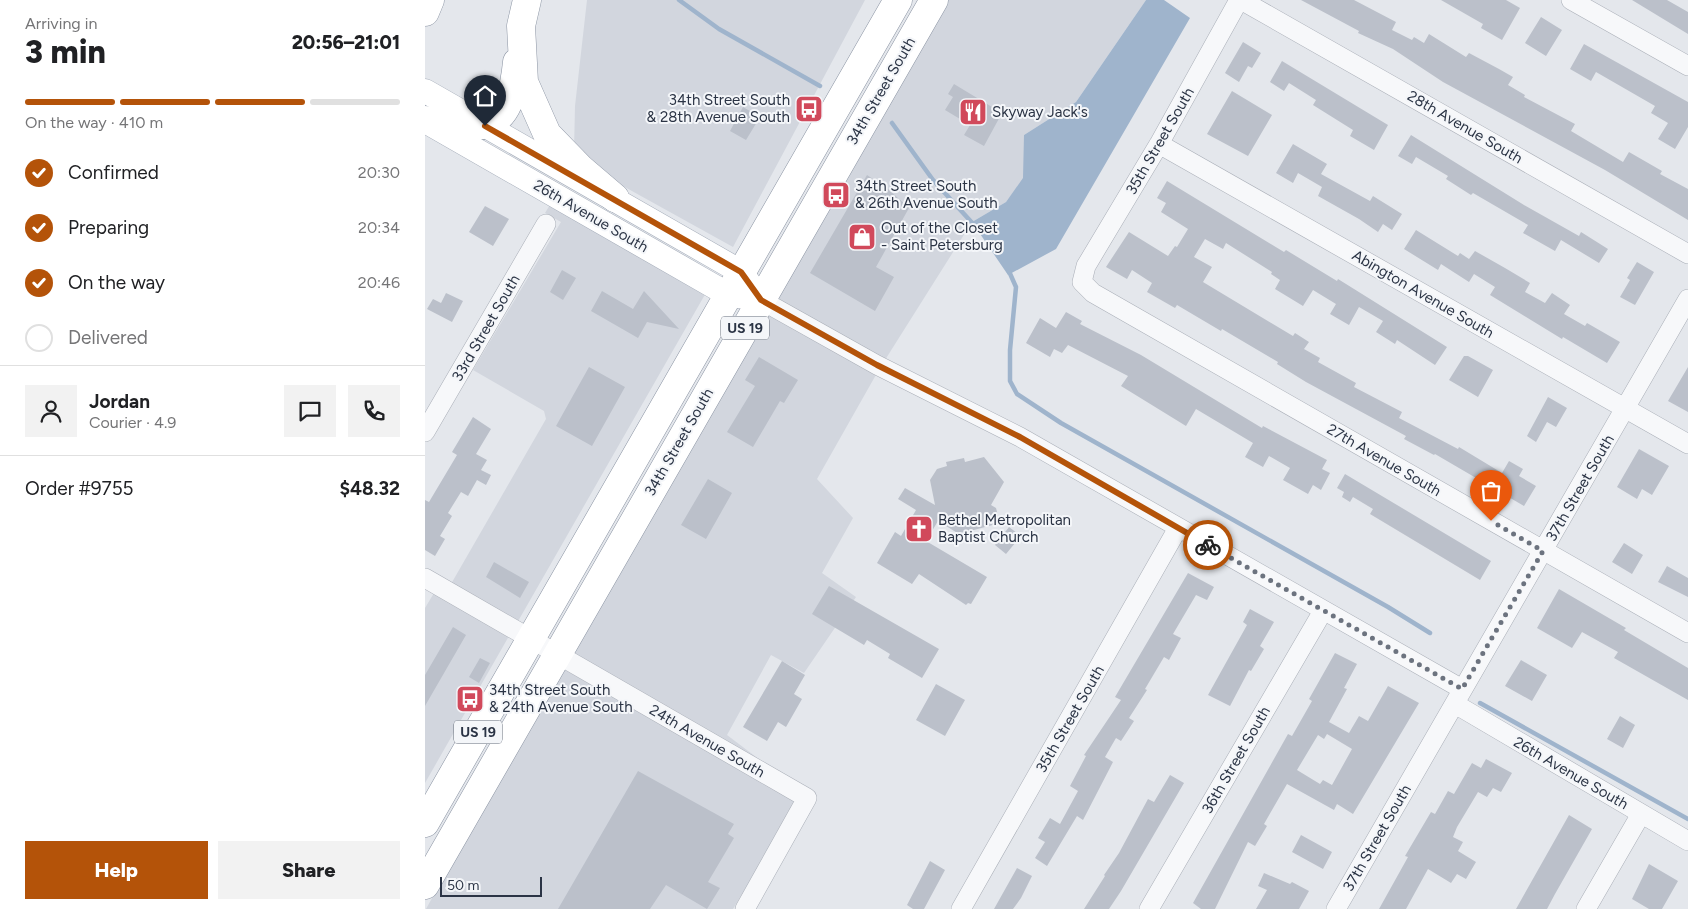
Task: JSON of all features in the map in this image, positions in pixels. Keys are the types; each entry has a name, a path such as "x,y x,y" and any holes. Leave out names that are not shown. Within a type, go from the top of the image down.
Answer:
{"highway":[{"path":"425,12 430,0"},
{"name":"34th Street South","path":"425,823 898,0"},
{"name":"34th Street South","path":"425,885 934,0"},
{"path":"425,121 468,127 485,126 503,113 514,91 524,13"},
{"path":"524,13 524,82 547,134 581,169 615,198"}],"main road":[{"name":"26th Avenue South","path":"425,91 615,198 761,300"},
{"name":"26th Avenue South","path":"425,121 735,283"}],"street":[{"name":"35th Street South","path":"1083,282 1086,266 1159,144 1240,0"},
{"name":"28th Avenue South","path":"1240,0 1688,254"},
{"path":"1571,0 1688,66"},
{"name":"Abington Avenue South","path":"1159,144 1688,444"},
{"name":"33rd Street South","path":"425,432 546,224"},
{"name":"27th Avenue South","path":"1083,282 1093,293 1688,633"},
{"name":"37th Street South","path":"1336,909 1688,299"},
{"name":"26th Avenue South","path":"761,300 877,365 1020,437 1323,611 1641,814 1688,841"},
{"name":"35th Street South","path":"961,909 1178,528"},
{"name":"24th Avenue South","path":"425,578 557,656 807,798 745,909"},
{"name":"36th Street South","path":"1149,909 1323,611"},
{"path":"1586,909 1641,814"}],"shaded area":[{"path":"587,0 865,0 733,247 594,170 574,151 575,106"},
{"path":"945,0 1146,0 1076,102 1024,135 1024,178 1006,202 972,222 885,360 772,296"},
{"path":"551,203 707,291 517,623 451,584 546,419 544,411 473,370 561,222 545,213"},
{"path":"764,310 877,373 817,479 853,518 822,573 856,597 804,673 771,655 727,735 776,772 568,653"},
{"path":"434,593 509,636 425,783 425,608"},
{"path":"560,667 797,802 733,909 426,909"}],"water":[{"path":"1146,0 1164,0 1190,18 1056,249 1008,275 972,222 1006,202 1023,178 1024,135 1076,102"}],"building":[{"path":"1301,0 1354,0 1396,22 1392,30 1412,40 1414,37 1424,43 1429,34 1466,57 1469,53 1499,69 1513,77 1508,85 1525,95 1524,97 1575,124 1571,131 1623,162 1629,152 1662,171 1660,174 1688,189 1688,220 1605,170 1443,82 1393,49 1358,33 1359,31"},
{"path":"1441,0 1506,0 1520,8 1502,40 1481,28 1483,24"},
{"path":"1632,0 1667,0 1688,12 1688,34"},
{"path":"1541,17 1562,30 1546,56 1525,43"},
{"path":"1243,42 1261,53 1252,68 1248,66 1239,82 1225,73"},
{"path":"1584,44 1688,102 1688,127 1675,149 1658,139 1668,123 1651,113 1655,106 1596,72 1591,81 1570,69"},
{"path":"1282,61 1388,125 1374,150 1350,136 1353,130 1313,105 1316,100 1289,83 1284,91 1270,82"},
{"path":"954,84 1002,113 984,146 964,135 970,125 945,110 953,97 948,94"},
{"path":"1232,91 1272,115 1248,156 1207,134"},
{"path":"743,107 760,117 746,140 730,131"},
{"path":"1411,135 1524,205 1579,236 1581,232 1608,249 1599,263 1561,240 1555,251 1523,233 1528,225 1473,193 1471,195 1446,179 1448,176 1416,157 1412,164 1398,156"},
{"path":"1293,144 1327,164 1321,174 1370,201 1373,196 1402,214 1392,230 1383,224 1378,232 1318,196 1322,187 1298,173 1293,183 1276,173"},
{"name":"Out of the Closet - Saint Petersburg","path":"867,175 888,189 909,208 876,267 894,277 875,311 810,273"},
{"path":"1167,181 1284,252 1286,250 1337,281 1338,279 1447,347 1435,365 1397,340 1395,344 1376,332 1383,321 1359,307 1349,325 1330,314 1336,304 1313,290 1303,306 1275,289 1280,280 1271,274 1272,272 1226,243 1223,249 1205,239 1194,257 1212,267 1203,282 1293,336 1295,333 1309,342 1304,349 1320,358 1318,362 1356,383 1354,387 1402,412 1399,418 1458,449 1459,447 1502,473 1509,461 1523,469 1519,476 1536,486 1524,506 1435,454 1404,439 1406,436 1306,382 1277,364 1278,362 1222,329 1221,331 1177,305 1175,308 1147,292 1152,283 1132,270 1127,279 1106,267 1129,232 1168,256 1175,246 1177,247 1188,229 1161,212 1166,203 1157,198"},
{"path":"485,206 509,219 493,246 469,232"},
{"path":"1416,230 1458,256 1460,253 1469,259 1475,251 1530,283 1525,292 1545,303 1552,293 1570,305 1564,314 1585,326 1587,323 1620,342 1607,363 1563,337 1562,339 1490,295 1495,287 1474,274 1469,282 1441,264 1438,270 1404,249"},
{"path":"1637,262 1654,272 1635,305 1620,297 1630,280 1627,278"},
{"path":"562,270 576,278 563,300 550,292"},
{"path":"602,291 633,309 644,291 679,329 647,322 638,338 591,311"},
{"path":"446,293 463,301 452,322 427,309 433,299 441,303"},
{"path":"1066,312 1082,321 1080,324 1141,355 1262,428 1263,426 1327,460 1322,469 1330,473 1321,490 1313,485 1308,494 1283,480 1290,468 1269,456 1263,467 1245,457 1253,443 1196,409 1186,426 1121,386 1128,376 1068,345 1062,353 1054,349 1050,357 1026,343 1040,318 1056,328"},
{"path":"1464,356 1468,356 1493,370 1478,397 1449,380"},
{"path":"759,357 798,380 784,403 780,401 753,447 727,432 755,386 745,380"},
{"path":"589,367 625,387 592,446 556,426"},
{"path":"1688,367 1688,412 1668,401"},
{"path":"1548,397 1567,408 1556,427 1547,422 1536,442 1527,436"},
{"path":"473,417 491,429 476,454 487,460 481,470 491,475 486,485 477,480 468,496 461,492 448,513 452,516 440,536 445,539 435,556 425,550 425,500 429,502 457,455 452,452"},
{"path":"1639,449 1669,466 1652,495 1642,489 1637,499 1617,487"},
{"name":"Bethel Metropolitan Baptist Church","path":"984,457 1004,482 991,505 996,508 1000,523 959,534 938,521 926,541 987,577 971,604 968,603 966,605 919,574 912,584 877,563 895,532 901,536 916,510 898,499 905,488 935,505 930,480 937,469 947,466 946,462 964,458 965,462"},
{"path":"1345,474 1491,561 1480,580 1370,514 1373,509 1353,497 1350,502 1342,497 1344,492 1337,488"},
{"path":"708,479 732,493 706,539 681,525"},
{"path":"1009,527 1021,536 1006,554 995,545"},
{"path":"1624,543 1643,555 1632,574 1612,562"},
{"path":"494,562 529,582 520,598 486,577"},
{"path":"1667,566 1688,578 1688,597 1658,582"},
{"path":"1188,573 1214,587 1207,600 1196,595 1173,634 1181,638 1169,660 1164,657 1145,689 1147,690 1129,718 1134,721 1121,741 1116,738 1105,757 1113,762 1083,820 1077,816 1047,866 1035,858 1045,842 1038,838 1050,818 1060,824 1078,791 1070,786 1086,756 1084,755 1121,700 1115,697"},
{"path":"829,586 939,649 922,678 888,658 890,654 867,640 864,645 812,614"},
{"path":"1559,589 1626,628 1624,630 1688,668 1688,700 1614,658 1618,652 1582,632 1572,648 1537,628"},
{"path":"1250,609 1274,622 1260,646 1264,649 1251,671 1249,670 1230,706 1208,695 1247,625 1243,622"},
{"path":"453,627 466,635 425,706 425,675"},
{"path":"1335,653 1357,664 1344,688 1347,689 1329,722 1349,733 1359,716 1368,721 1388,686 1419,703 1353,814 1337,804 1334,810 1287,784 1264,824 1267,826 1255,846 1248,842 1215,909 1201,909 1193,903 1288,734 1292,736 1312,701 1309,699","holes":["1327,734 1352,749 1332,785 1323,780 1320,784 1297,770 1318,735 1324,739"]},
{"path":"480,658 490,663 479,683 469,677"},
{"path":"1521,660 1547,675 1532,701 1505,686"},
{"path":"782,661 805,675 794,694 802,699 786,727 778,722 767,741 743,727"},
{"path":"936,684 965,700 945,736 916,720"},
{"path":"1620,716 1635,725 1623,748 1607,739"},
{"path":"1486,759 1512,773 1501,792 1493,788 1487,797 1478,792 1457,827 1453,837 1463,842 1458,851 1476,862 1466,879 1457,874 1451,883 1428,869 1406,909 1379,909 1408,857 1405,856 1431,812 1435,814 1448,791 1454,794 1472,763 1481,768"},
{"path":"638,771 734,824 728,834 734,838 708,882 720,888 707,909 666,885 650,909 558,909"},
{"path":"1170,775 1184,783 1121,891 1109,909 1084,909 1119,853 1148,799 1154,802"},
{"path":"1569,815 1592,829 1547,909 1516,909"},
{"path":"1301,835 1332,852 1323,869 1292,852"},
{"path":"930,861 945,870 924,909 913,909 907,905"},
{"path":"1649,864 1678,881 1662,909 1649,909 1632,899"},
{"path":"1017,868 1032,876 1021,898 1013,909 994,909"},
{"path":"1264,873 1290,884 1292,882 1309,891 1299,909 1256,909 1267,890 1258,886"}],"waterway":[{"path":"679,0 719,29 820,86"},
{"path":"892,123 933,180 975,226"},
{"path":"1008,269 1016,287 1010,350 1010,381 1017,394 1061,423 1388,607 1430,633"},
{"path":"1480,703 1688,819"}],"way so far":[{"path":"1208,545 1462,689 1543,551 1491,521"}],"place":[{"name":"34th Street South & 28th Avenue South","path":"809,109"},
{"name":"Skyway Jack's","path":"973,112"},
{"name":"34th Street South & 26th Avenue South","path":"836,195"},
{"name":"Out of the Closet - Saint Petersburg","path":"862,237"},
{"name":"Bethel Metropolitan Baptist Church","path":"919,529"},
{"name":"34th Street South & 24th Avenue South","path":"470,699"}],"route":[{"path":"485,126 615,198 741,272 761,300 877,365 1020,437 1208,545"}]}
